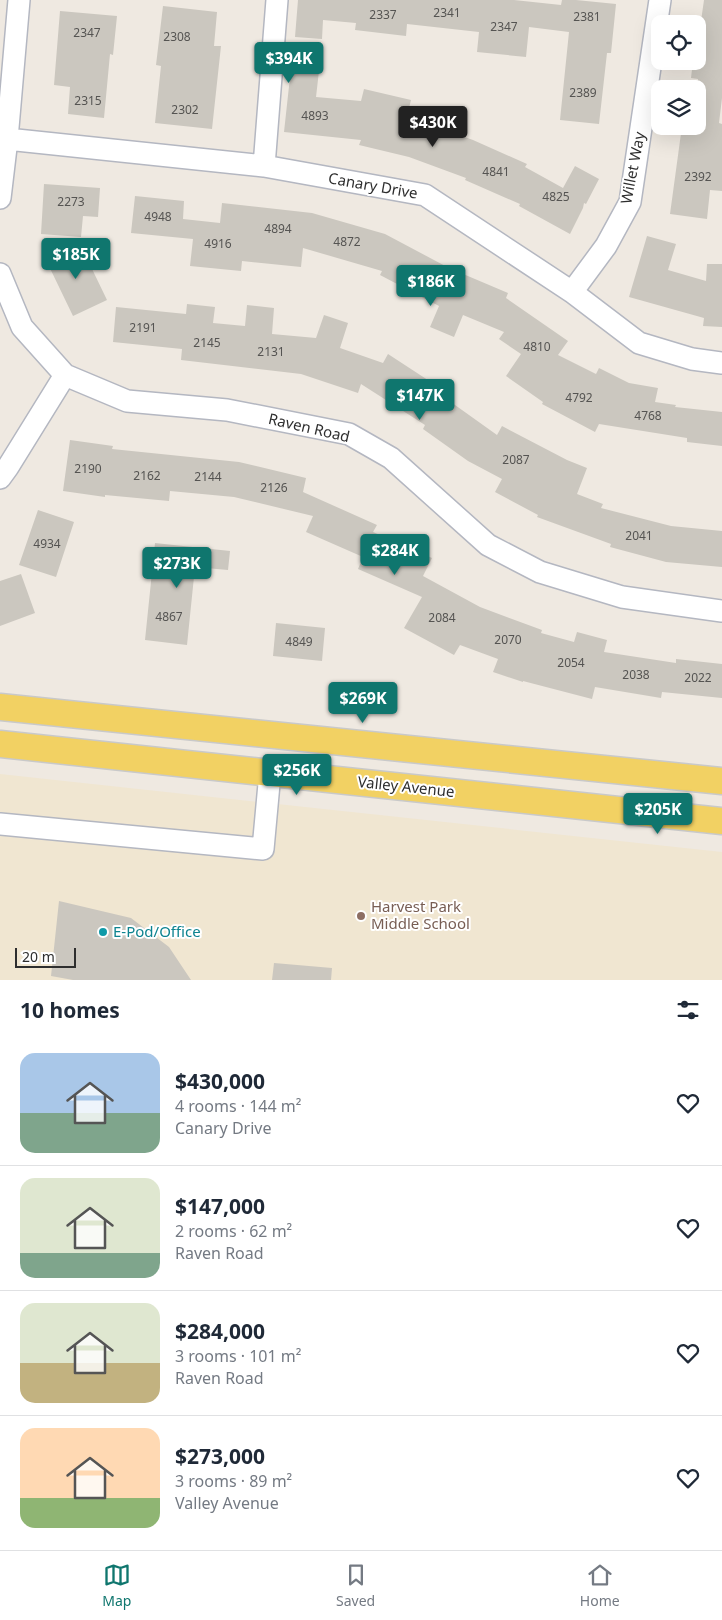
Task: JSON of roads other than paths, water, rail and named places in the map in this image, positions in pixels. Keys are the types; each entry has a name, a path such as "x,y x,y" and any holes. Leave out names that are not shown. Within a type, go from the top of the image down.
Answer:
{"main road":[{"path":"0,707 722,781"},
{"name":"Valley Avenue","path":"0,744 722,821"}],"street":[{"path":"0,198 19,0"},
{"path":"264,166 277,0"},
{"name":"Willet Way","path":"572,292 606,246 630,202 660,0"},
{"name":"Canary Drive","path":"7,139 264,166 425,195 572,292 640,343 692,360 722,364"},
{"name":"Raven Road","path":"0,274 22,327 65,375 127,401 227,410 349,434 392,458 488,544 540,572 622,597 722,611"},
{"path":"0,478 65,375"},
{"path":"0,824 263,849 270,772"}],"place":[{"name":"Harvest Park Middle School","path":"361,916"},
{"name":"E-Pod/Office","path":"103,932"}]}
